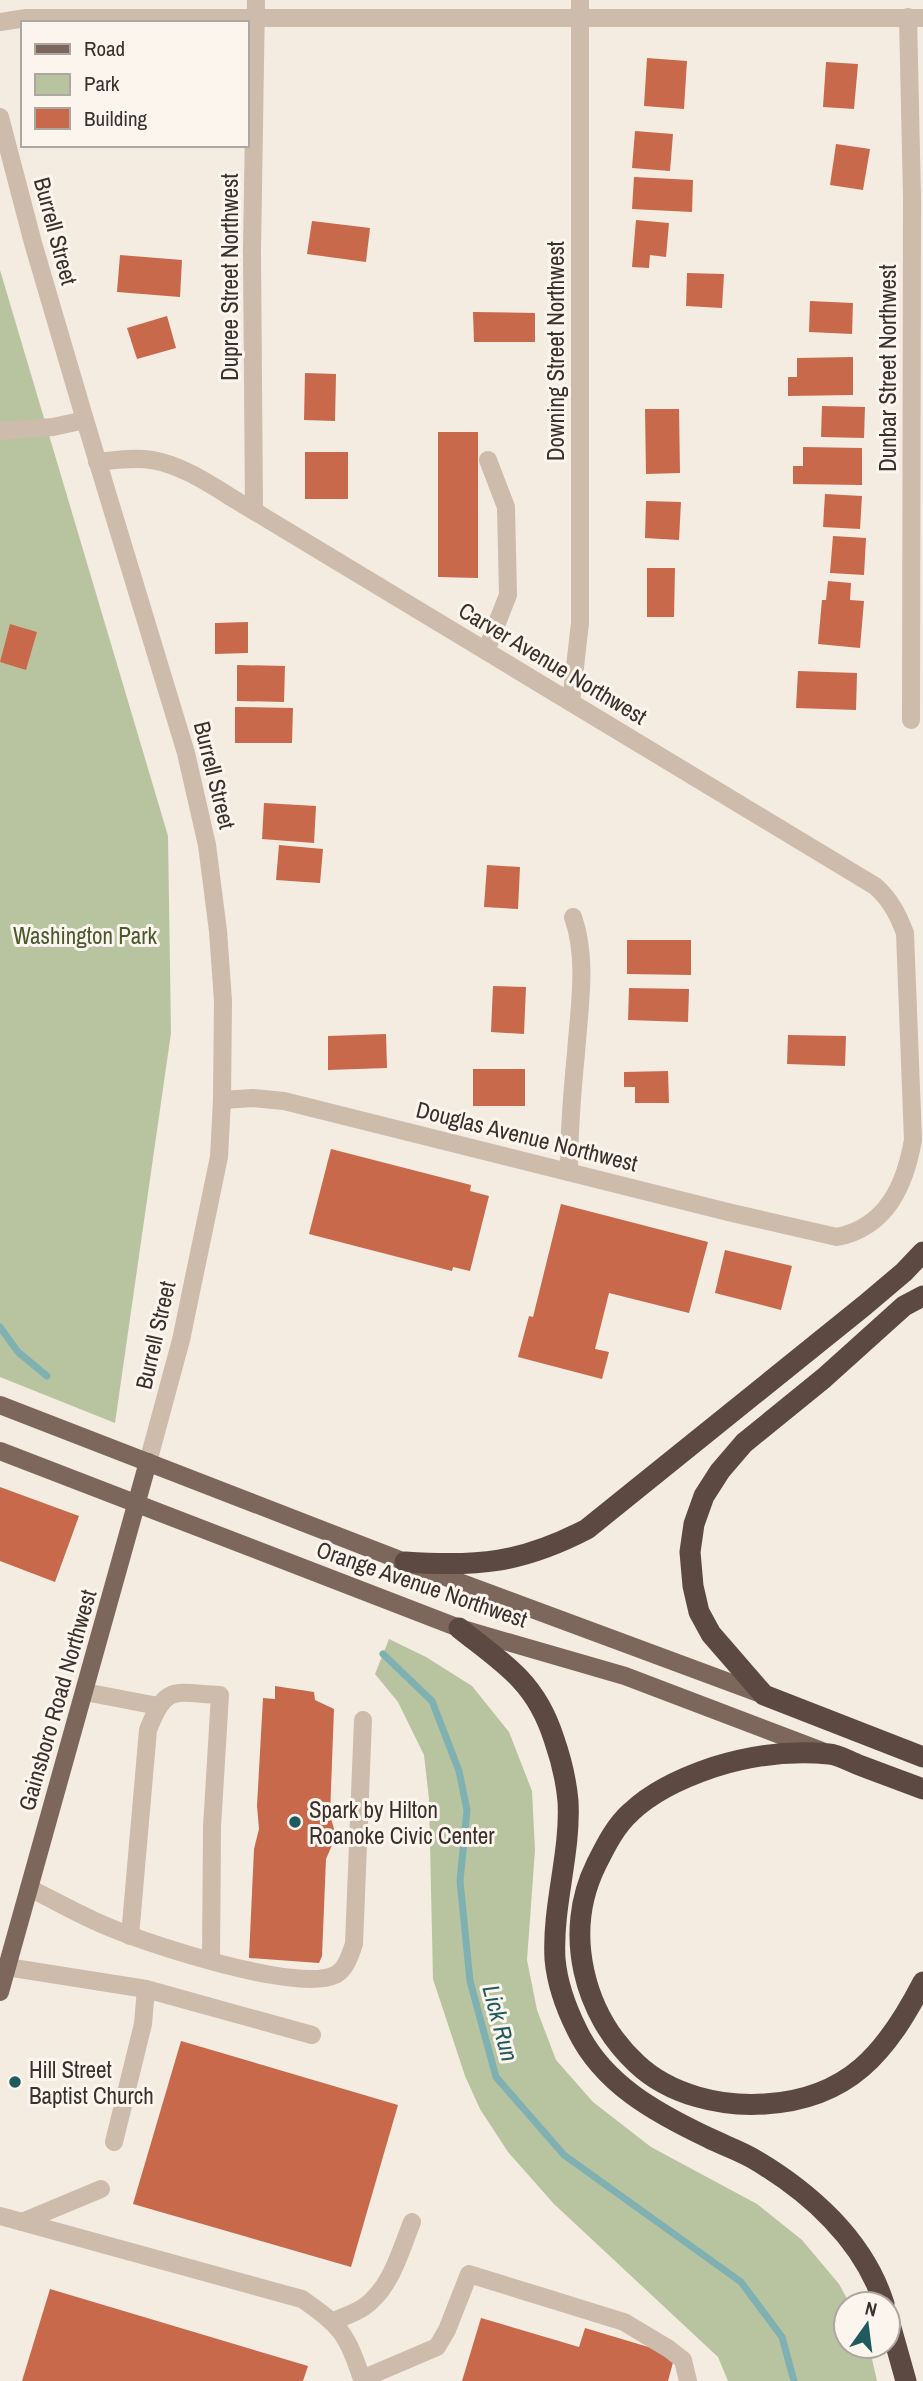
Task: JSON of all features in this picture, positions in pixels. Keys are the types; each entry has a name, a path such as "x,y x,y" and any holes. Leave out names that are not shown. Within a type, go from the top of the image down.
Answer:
{"highway":[{"path":"405,1562 450,1565 493,1562 529,1555 587,1529 865,1305 923,1252"},
{"path":"923,1296 904,1306 824,1378 744,1443 720,1471 704,1496 694,1524 690,1552 692,1586 699,1612 718,1643 764,1695 923,1757"},
{"path":"460,1628 500,1660 539,1704 562,1761 568,1802 555,1926 555,1961 561,1990 577,2030 597,2062 626,2091 655,2111 751,2157 790,2182 825,2211 849,2238 877,2290"},
{"path":"923,1789 832,1754 779,1753 743,1759 692,1774 656,1793 629,1813 608,1842 592,1874 585,1893 580,1924 584,1975 594,2004 613,2037 637,2065 663,2082 690,2095 717,2101 747,2105 776,2104 827,2090 855,2075 878,2054 895,2033 923,1982"},
{"path":"900,2360 906,2381"}],"main road":[{"name":"Orange Avenue Northwest","path":"0,1405 405,1562 764,1695"},
{"name":"Orange Avenue Northwest","path":"0,1451 460,1628 625,1676 832,1754"},
{"name":"Gainsboro Road Northwest","path":"0,1992 148,1462"}],"street":[{"path":"0,22 26,18 256,8 874,8 916,18"},
{"name":"Dupree Street Northwest","path":"254,511 252,250 256,8"},
{"name":"Downing Street Northwest","path":"572,702 580,623 580,8"},
{"name":"Dunbar Street Northwest","path":"911,720 912,197 916,18"},
{"name":"Burrell Street","path":"0,117 33,243 97,462 186,753 207,845 218,932 223,1001 219,1157 181,1340 148,1462"},
{"path":"0,431 53,427 85,420"},
{"name":"Carver Avenue Northwest","path":"97,462 152,460 177,467 572,702 876,886 885,895 897,913 905,933 913,1117 913,1140 908,1168 893,1202 869,1223 853,1234 837,1237 818,1232"},
{"path":"486,651 508,595 506,506 488,460"},
{"path":"569,1172 569,1126 579,1016 581,954 573,917"},
{"name":"Douglas Avenue Northwest","path":"222,1100 253,1098 284,1101 818,1232"},
{"path":"85,1692 158,1706"},
{"path":"130,1936 148,1730 158,1706 174,1693 220,1695 212,1827 211,1961"},
{"path":"29,1888 110,1928 164,1948 272,1976 323,1978 337,1974 347,1963 354,1944 363,1720"},
{"path":"7,1966 146,1989 312,2035"},
{"path":"114,2142 143,2024 146,1989"},
{"path":"22,2222 101,2189"},
{"path":"0,2216 302,2299 334,2321 350,2343 362,2380 437,2347 447,2330 469,2274 624,2322 682,2360 688,2381"},
{"path":"334,2321 362,2308 379,2295 388,2281 412,2222"}],"green space":[{"name":"Washington Park","path":"0,270 168,836 171,1033 115,1423 0,1377"},
{"path":"389,1639 426,1657 472,1686 509,1732 532,1791 535,1850 527,1960 537,2010 556,2060 593,2102 651,2147 757,2204 802,2240 842,2290 832,2290 832,2360 872,2360 877,2381 728,2381 718,2357 554,2204 508,2152 480,2109 465,2076 433,1979 429,1799 424,1755 398,1702 375,1674"}],"building":[{"path":"647,58 687,61 684,109 644,106"},
{"path":"826,62 858,64 854,109 823,107"},
{"path":"635,131 673,134 670,171 632,168"},
{"path":"836,144 870,149 863,190 830,185"},
{"path":"634,177 693,180 692,212 632,209"},
{"path":"636,220 669,223 666,257 650,255 649,268 632,267"},
{"path":"312,221 370,228 366,262 307,254"},
{"path":"120,255 182,260 180,297 117,292"},
{"path":"687,273 724,274 722,308 686,306"},
{"path":"810,301 853,303 852,334 809,332"},
{"path":"473,312 535,313 535,342 474,342"},
{"path":"167,316 176,348 137,359 127,328"},
{"path":"853,357 853,395 788,396 788,377 797,377 797,358"},
{"path":"305,373 336,374 335,421 304,420"},
{"path":"822,406 865,407 864,438 821,437"},
{"path":"645,409 679,409 680,473 646,474"},
{"path":"438,432 478,432 478,578 438,577"},
{"path":"803,447 862,448 862,485 793,484 793,466 803,466"},
{"path":"305,452 348,452 348,499 305,499"},
{"path":"825,494 862,496 860,529 823,527"},
{"path":"646,501 681,502 679,540 645,538"},
{"path":"833,536 866,538 864,575 830,573"},
{"path":"647,568 675,568 674,617 647,617"},
{"path":"828,581 851,583 850,600 864,601 860,648 818,644 822,600 826,600"},
{"path":"248,622 248,653 215,654 215,623"},
{"path":"10,624 37,632 26,670 0,662"},
{"path":"237,665 285,666 284,702 237,701"},
{"path":"798,671 857,673 856,710 796,708"},
{"path":"235,707 293,708 292,743 235,743"},
{"path":"264,803 316,806 314,843 262,839"},
{"path":"279,845 323,849 320,883 276,880"},
{"path":"487,865 520,867 518,909 484,907"},
{"path":"627,940 691,940 691,975 627,974"},
{"path":"493,986 526,987 524,1034 491,1032"},
{"path":"629,988 689,989 688,1022 628,1020"},
{"path":"386,1034 387,1068 328,1070 328,1036"},
{"path":"788,1035 846,1036 845,1066 787,1064"},
{"path":"473,1069 525,1069 525,1106 473,1106"},
{"path":"668,1071 669,1103 635,1103 635,1087 624,1087 624,1072"},
{"path":"331,1149 471,1185 470,1191 489,1196 470,1271 453,1267 452,1271 309,1234"},
{"path":"561,1204 708,1242 689,1313 609,1293 595,1349 609,1352 602,1379 518,1357 529,1316 533,1317"},
{"path":"725,1250 792,1266 781,1310 715,1293"},
{"path":"0,1487 79,1516 55,1582 0,1561"},
{"name":"Spark by Hilton Roanoke Civic Center","path":"275,1686 314,1692 315,1700 334,1709 330,1815 336,1836 326,1859 322,1956 319,1963 249,1958 254,1849 259,1829 257,1806 263,1698 275,1699"},
{"path":"181,2041 398,2105 351,2267 133,2204"},
{"path":"50,2289 308,2366 303,2381 22,2381"},
{"path":"481,2318 579,2347 585,2328 675,2355 668,2381 462,2381"}],"waterway":[{"name":"Lick Run","path":"0,1327 18,1352 47,1376"},
{"name":"Lick Run","path":"383,1654 432,1701 459,1771 467,1810 460,1881 470,1981 496,2077 564,2155 741,2282 782,2337 794,2381"}],"place":[{"name":"Spark by Hilton Roanoke Civic Center","path":"295,1822"},
{"name":"Hill Street Baptist Church","path":"15,2082"}]}
